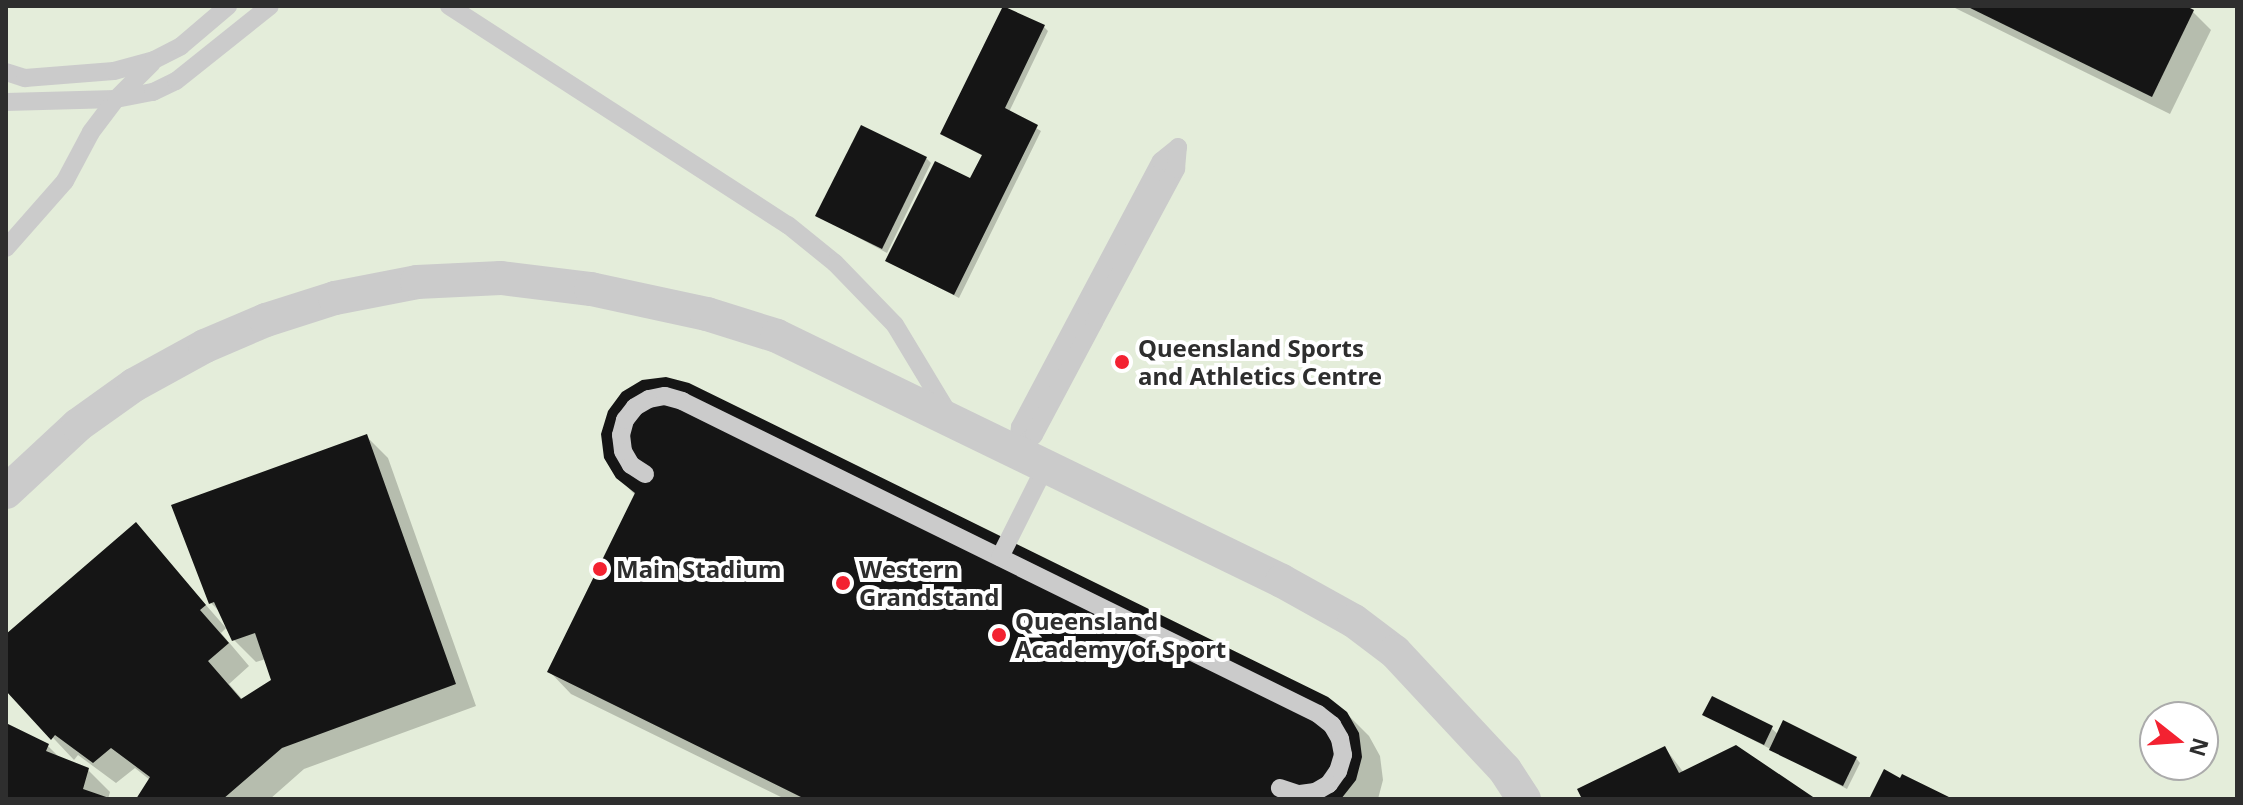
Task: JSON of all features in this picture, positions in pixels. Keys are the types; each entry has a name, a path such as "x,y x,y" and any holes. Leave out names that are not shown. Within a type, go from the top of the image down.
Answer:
{"street":[{"path":"6,492 78,425 134,385 205,346 266,320 335,298 417,282 501,278 591,289 707,314 805,348 1268,574 1354,621 1395,652 1456,714 1505,770 1524,799"}],"lane":[{"path":"6,72 25,78 114,71 154,60 181,46 228,6"},
{"path":"6,102 116,99 153,92 176,81 270,6"},
{"path":"449,6 788,225 835,263 895,325 951,419"},
{"path":"6,248 65,181 91,132 116,99 154,60"},
{"path":"1000,557 1031,458 1034,435 1176,169 1178,147 1161,161 1020,427 1031,458"},
{"path":"645,474 631,465 623,451 621,435 625,420 635,407 649,399 665,396 682,401 1318,714 1332,725 1340,739 1343,755 1338,771 1329,784 1315,792 1298,794 1280,788"}],"green space":[{"name":"Queensland Sports and Athletics Centre","path":"6,6 2237,6 2237,799 6,799"}],"building":[{"path":"1003,6 1045,25 1005,108 1038,125 954,295 885,261 935,161 970,178 982,155 940,134"},
{"path":"1966,6 2186,6 2194,10 2152,97"},
{"path":"861,125 927,157 882,249 815,216"},
{"name":"Western Grandstand","path":"666,377 689,383 1328,697 1347,712 1359,733 1362,757 1356,780 1341,799 805,799 547,672 635,493 616,478 604,458 601,434 608,411 622,392 642,380"},
{"path":"367,434 456,684 282,748 223,799 136,799 150,777 111,748 93,763 55,735 51,740 6,691 6,634 136,522 206,605 200,610 229,643 208,661 241,699 271,680 255,633 232,641 214,602 209,604 171,505"},
{"path":"1712,696 1773,726 1764,745 1702,715"},
{"path":"1783,720 1857,757 1843,786 1769,750"},
{"path":"6,723 49,744 46,751 89,768 83,789 112,799 6,799"},
{"path":"1736,745 1816,799 1582,799 1577,789 1665,746 1679,773"},
{"path":"1884,769 1900,778 1902,774 1953,799 1869,799"}],"place":[{"name":"Queensland Sports and Athletics Centre","path":"1122,362"},
{"name":"Main Stadium","path":"600,569"},
{"name":"Western Grandstand","path":"843,583"},
{"name":"Queensland Academy of Sport","path":"999,635"}]}
